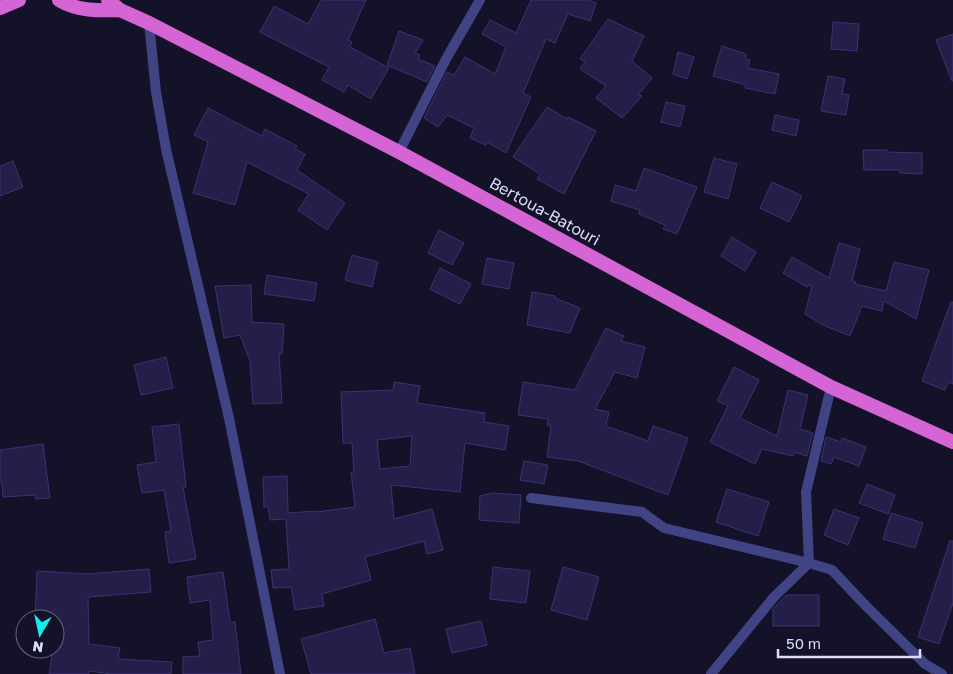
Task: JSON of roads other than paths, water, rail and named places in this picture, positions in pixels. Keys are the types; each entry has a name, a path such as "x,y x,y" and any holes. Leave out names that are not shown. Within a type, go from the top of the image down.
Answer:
{"highway":[{"path":"0,8 19,0"},
{"name":"Bertoua-Batouri","path":"59,0 65,4 82,9 120,10"},
{"name":"Bertoua-Batouri","path":"108,0 120,10 149,23 399,152 831,387 953,442"}],"street":[{"path":"399,152 446,59 480,0"},
{"path":"149,23 156,92 166,149 229,418 280,674"},
{"path":"711,674 774,597 809,563 806,492 831,387"},
{"path":"531,498 642,512 664,528 832,570 925,664 942,674"}]}
